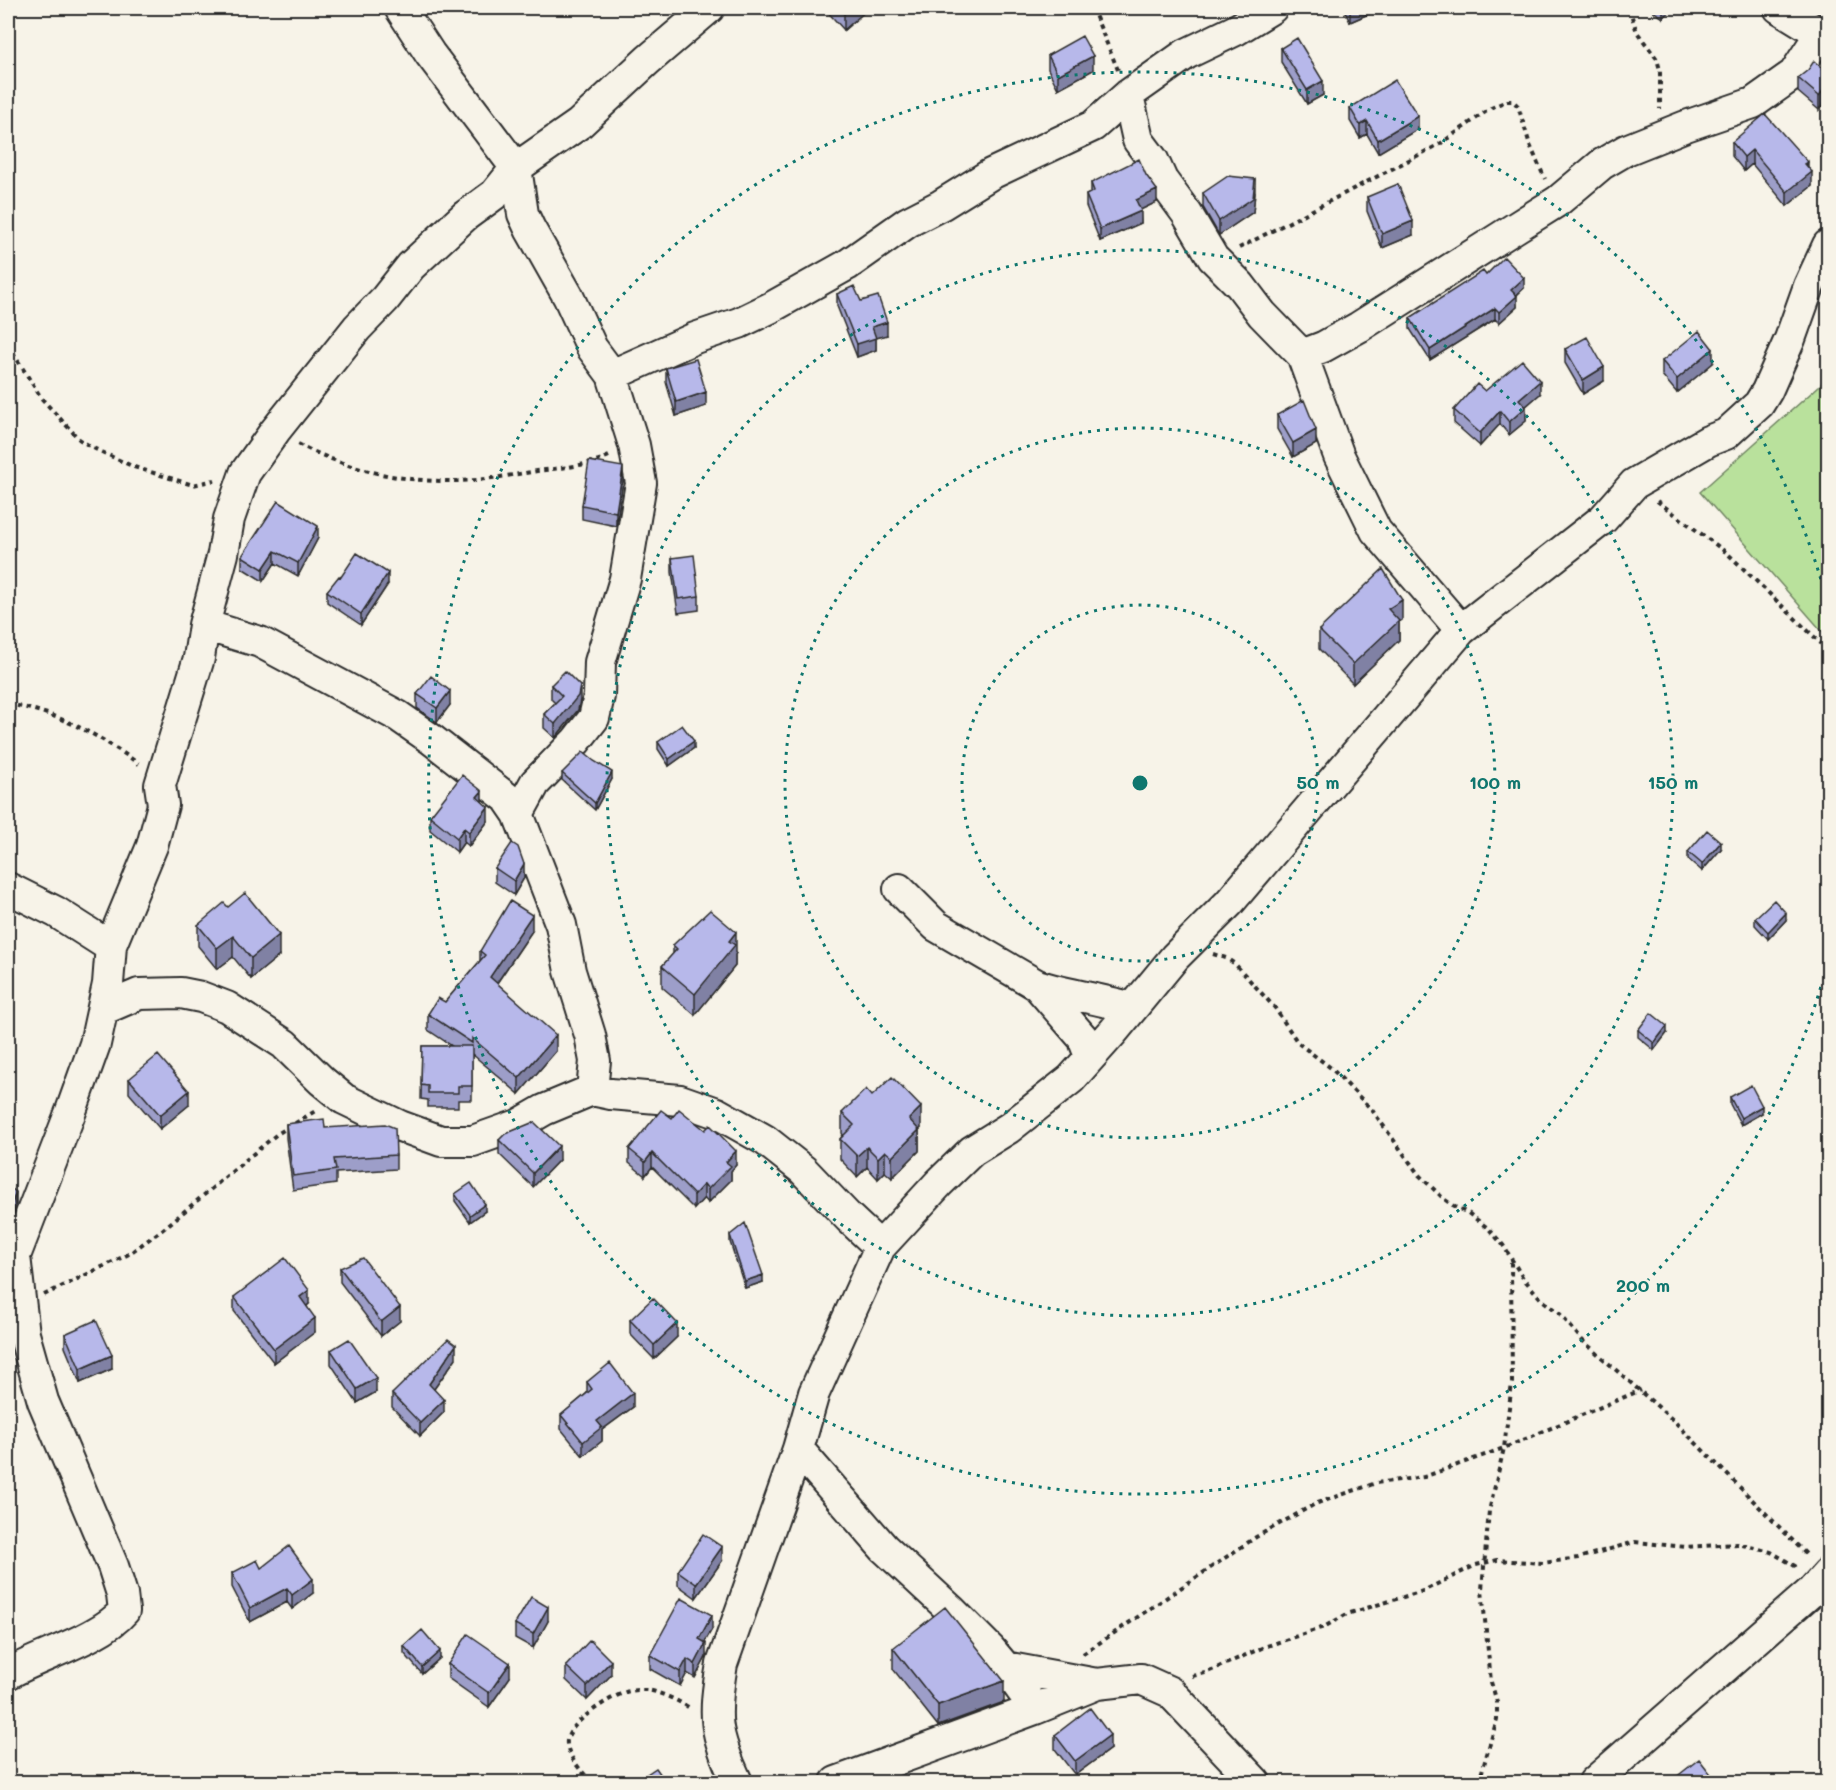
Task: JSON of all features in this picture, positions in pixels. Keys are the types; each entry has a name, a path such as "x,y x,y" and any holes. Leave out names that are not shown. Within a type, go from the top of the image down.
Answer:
{"street":[{"path":"400,8 430,54 516,168 523,214 530,230 568,296 592,348 612,375 634,445 641,483 625,579 600,662 594,718 576,741 535,783 518,814"},
{"path":"8,1674 92,1634 116,1619 124,1611 122,1594 113,1566 43,1401 24,1334 11,1255 71,1111 95,1044 106,997 111,945 152,846 163,805 160,785 199,658 204,625 224,554 229,519 245,473 275,431 357,328 385,299 411,266 465,216 495,194 516,168 579,124 648,60 709,8"},
{"path":"612,375 695,338 739,323 772,307 847,265 908,222 941,205 991,174 1093,126 1128,95 1186,54 1236,30 1272,8"},
{"path":"1302,355 1323,347 1359,327 1558,201 1602,164 1626,150 1686,126 1754,103 1794,74 1824,36 1779,8"},
{"path":"1128,95 1138,140 1153,160 1162,180 1187,214 1213,258 1302,355 1339,456 1376,531 1461,630"},
{"path":"737,1782 725,1757 717,1727 717,1695 722,1664 798,1449 814,1393 880,1247 972,1151 1009,1128 1071,1079 1175,957 1230,903 1335,776 1461,630 1603,519 1634,484 1708,441 1726,434 1759,404 1790,339 1809,286 1828,245"},
{"path":"204,625 260,642 398,716 507,798 518,814 561,925 570,971 592,1044 595,1061 592,1090"},
{"path":"8,888 56,912 111,945"},
{"path":"900,889 936,926 1037,985 1066,994 1103,999 1132,1008"},
{"path":"1037,985 1083,1038 1090,1056"},
{"path":"106,997 181,993 201,997 227,1007 284,1044 344,1099 400,1126 441,1142 473,1141 518,1125 544,1110 592,1090 611,1094 680,1100 717,1113 765,1140 802,1170 880,1247"},
{"path":"798,1449 884,1548 952,1611 1005,1667 1035,1709"},
{"path":"1594,1782 1824,1585"},
{"path":"1005,1667 1097,1684"},
{"path":"836,1782 1097,1684 1141,1679 1170,1692 1255,1782"}],"path":[{"path":"1092,8 1128,95"},
{"path":"1629,8 1637,32 1657,59 1660,70 1659,101 1662,121 1686,126"},
{"path":"1213,258 1245,246 1440,144 1491,108 1507,101 1513,101 1518,106 1540,168 1558,201"},
{"path":"8,345 42,399 70,429 91,447 134,467 192,485 245,473"},
{"path":"275,431 325,458 395,477 446,482 492,478 602,459 634,445"},
{"path":"1634,484 1726,553 1828,650"},
{"path":"8,704 43,712 87,730 143,766 160,785"},
{"path":"1175,957 1203,949 1235,964 1275,1008 1298,1043 1331,1068 1372,1110 1419,1175 1450,1203 1489,1229 1503,1245 1511,1262 1529,1285 1560,1314 1582,1340 1641,1389 1721,1467 1824,1585"},
{"path":"21,1305 126,1255 162,1230 277,1134 312,1112 344,1099"},
{"path":"1479,1782 1497,1719 1497,1702 1491,1682 1483,1603 1484,1563 1489,1511 1504,1448 1512,1383 1511,1262"},
{"path":"1052,1675 1256,1537 1315,1504 1376,1483 1424,1477 1504,1448 1641,1389"},
{"path":"1184,1678 1205,1673 1264,1647 1324,1627 1347,1614 1423,1591 1476,1565 1497,1560 1543,1563 1578,1558 1635,1542 1686,1547 1738,1544 1771,1552 1824,1585"},
{"path":"591,1782 570,1755 566,1742 568,1734 596,1708 628,1691 648,1690 685,1705 717,1727"}],"green space":[{"path":"1828,378 1828,638 1700,492"}],"building":[{"path":"1082,36 1093,56 1058,75 1048,55"},
{"path":"1297,38 1323,81 1307,90 1281,48"},
{"path":"1814,61 1828,73 1828,84 1819,96 1798,78"},
{"path":"1395,80 1418,116 1378,140 1367,121 1360,125 1350,108"},
{"path":"1765,114 1808,162 1805,164 1812,172 1787,192 1752,150 1744,157 1732,142"},
{"path":"1139,159 1146,175 1157,190 1136,200 1141,211 1100,229 1086,195 1094,191 1091,183"},
{"path":"1228,176 1255,179 1253,198 1219,221 1203,193"},
{"path":"1398,184 1413,221 1382,234 1367,197"},
{"path":"1504,257 1524,278 1511,290 1517,296 1499,312 1495,308 1430,350 1410,318 1483,271 1486,275"},
{"path":"854,286 861,301 878,296 887,322 872,327 876,338 857,344 837,294"},
{"path":"1699,331 1713,349 1677,379 1662,361"},
{"path":"1587,337 1604,367 1583,380 1565,349"},
{"path":"696,359 706,392 676,402 666,368"},
{"path":"1522,360 1540,381 1519,399 1526,407 1509,422 1500,411 1480,433 1454,410 1477,384 1485,391"},
{"path":"1304,400 1316,430 1293,443 1277,415"},
{"path":"589,461 623,467 616,512 582,505"},
{"path":"278,501 318,526 298,563 275,551 263,569 242,556"},
{"path":"357,553 388,573 361,614 327,591 339,576 341,577"},
{"path":"694,555 699,596 678,599 672,558"},
{"path":"1383,569 1402,600 1388,609 1399,621 1353,664 1319,630"},
{"path":"565,671 580,686 578,696 555,724 544,714 562,696 551,685"},
{"path":"431,676 450,691 437,708 417,694"},
{"path":"682,725 694,741 669,759 658,742"},
{"path":"583,752 612,772 595,803 562,773"},
{"path":"462,775 482,791 477,797 488,807 469,832 464,828 457,838 430,816"},
{"path":"1707,830 1721,842 1702,864 1688,852"},
{"path":"512,843 518,847 524,864 514,881 495,868"},
{"path":"245,893 279,935 251,958 233,936 217,948 198,925 224,903 228,907"},
{"path":"1774,900 1786,913 1768,932 1755,918"},
{"path":"510,901 532,915 490,977 556,1035 519,1078 472,1038 472,1043 428,1014 438,998 445,1002 485,955 480,951"},
{"path":"710,910 736,932 729,941 735,945 695,994 662,966 677,949 673,945"},
{"path":"1651,1013 1667,1026 1654,1043 1638,1030"},
{"path":"422,1046 472,1046 472,1086 458,1086 458,1093 428,1093 428,1086 421,1085"},
{"path":"158,1055 189,1091 160,1115 129,1079"},
{"path":"892,1077 921,1107 909,1119 919,1130 892,1157 885,1151 878,1158 867,1147 857,1156 840,1139 854,1125 842,1113 866,1089 872,1096"},
{"path":"1751,1085 1762,1106 1741,1118 1730,1097"},
{"path":"679,1109 705,1130 710,1125 736,1151 726,1162 731,1166 708,1189 704,1184 694,1195 652,1153 645,1162 629,1149 661,1110 672,1118"},
{"path":"324,1119 325,1128 385,1124 395,1128 396,1155 334,1159 336,1170 293,1176 286,1124"},
{"path":"534,1122 559,1146 533,1173 499,1140 505,1134"},
{"path":"471,1183 485,1204 470,1215 455,1194"},
{"path":"8,1186 16,1192 8,1214"},
{"path":"745,1223 763,1275 745,1281 730,1235"},
{"path":"285,1258 309,1290 300,1297 315,1318 274,1349 234,1297"},
{"path":"363,1258 400,1307 381,1322 340,1268"},
{"path":"653,1298 677,1323 654,1345 630,1320"},
{"path":"96,1320 112,1355 80,1369 65,1334"},
{"path":"349,1339 376,1378 357,1389 331,1350"},
{"path":"448,1339 456,1345 429,1384 444,1400 420,1423 392,1394"},
{"path":"610,1363 633,1393 597,1421 602,1427 583,1442 561,1415 592,1389 587,1382"},
{"path":"703,1534 722,1547 696,1584 678,1571"},
{"path":"289,1546 313,1579 292,1595 287,1588 250,1608 232,1573 257,1560 261,1568"},
{"path":"531,1597 548,1607 533,1634 515,1624"},
{"path":"681,1598 712,1615 699,1639 706,1643 695,1664 687,1659 680,1672 650,1655"},
{"path":"945,1607 1004,1681 938,1705 893,1648"},
{"path":"422,1630 440,1651 422,1667 404,1646"},
{"path":"468,1634 510,1663 489,1693 448,1664"},
{"path":"590,1640 611,1661 587,1686 566,1666"},
{"path":"1090,1708 1110,1735 1075,1761 1055,1735"},
{"path":"1699,1759 1717,1782 1670,1782"},
{"path":"656,1768 666,1782 635,1782"}]}
